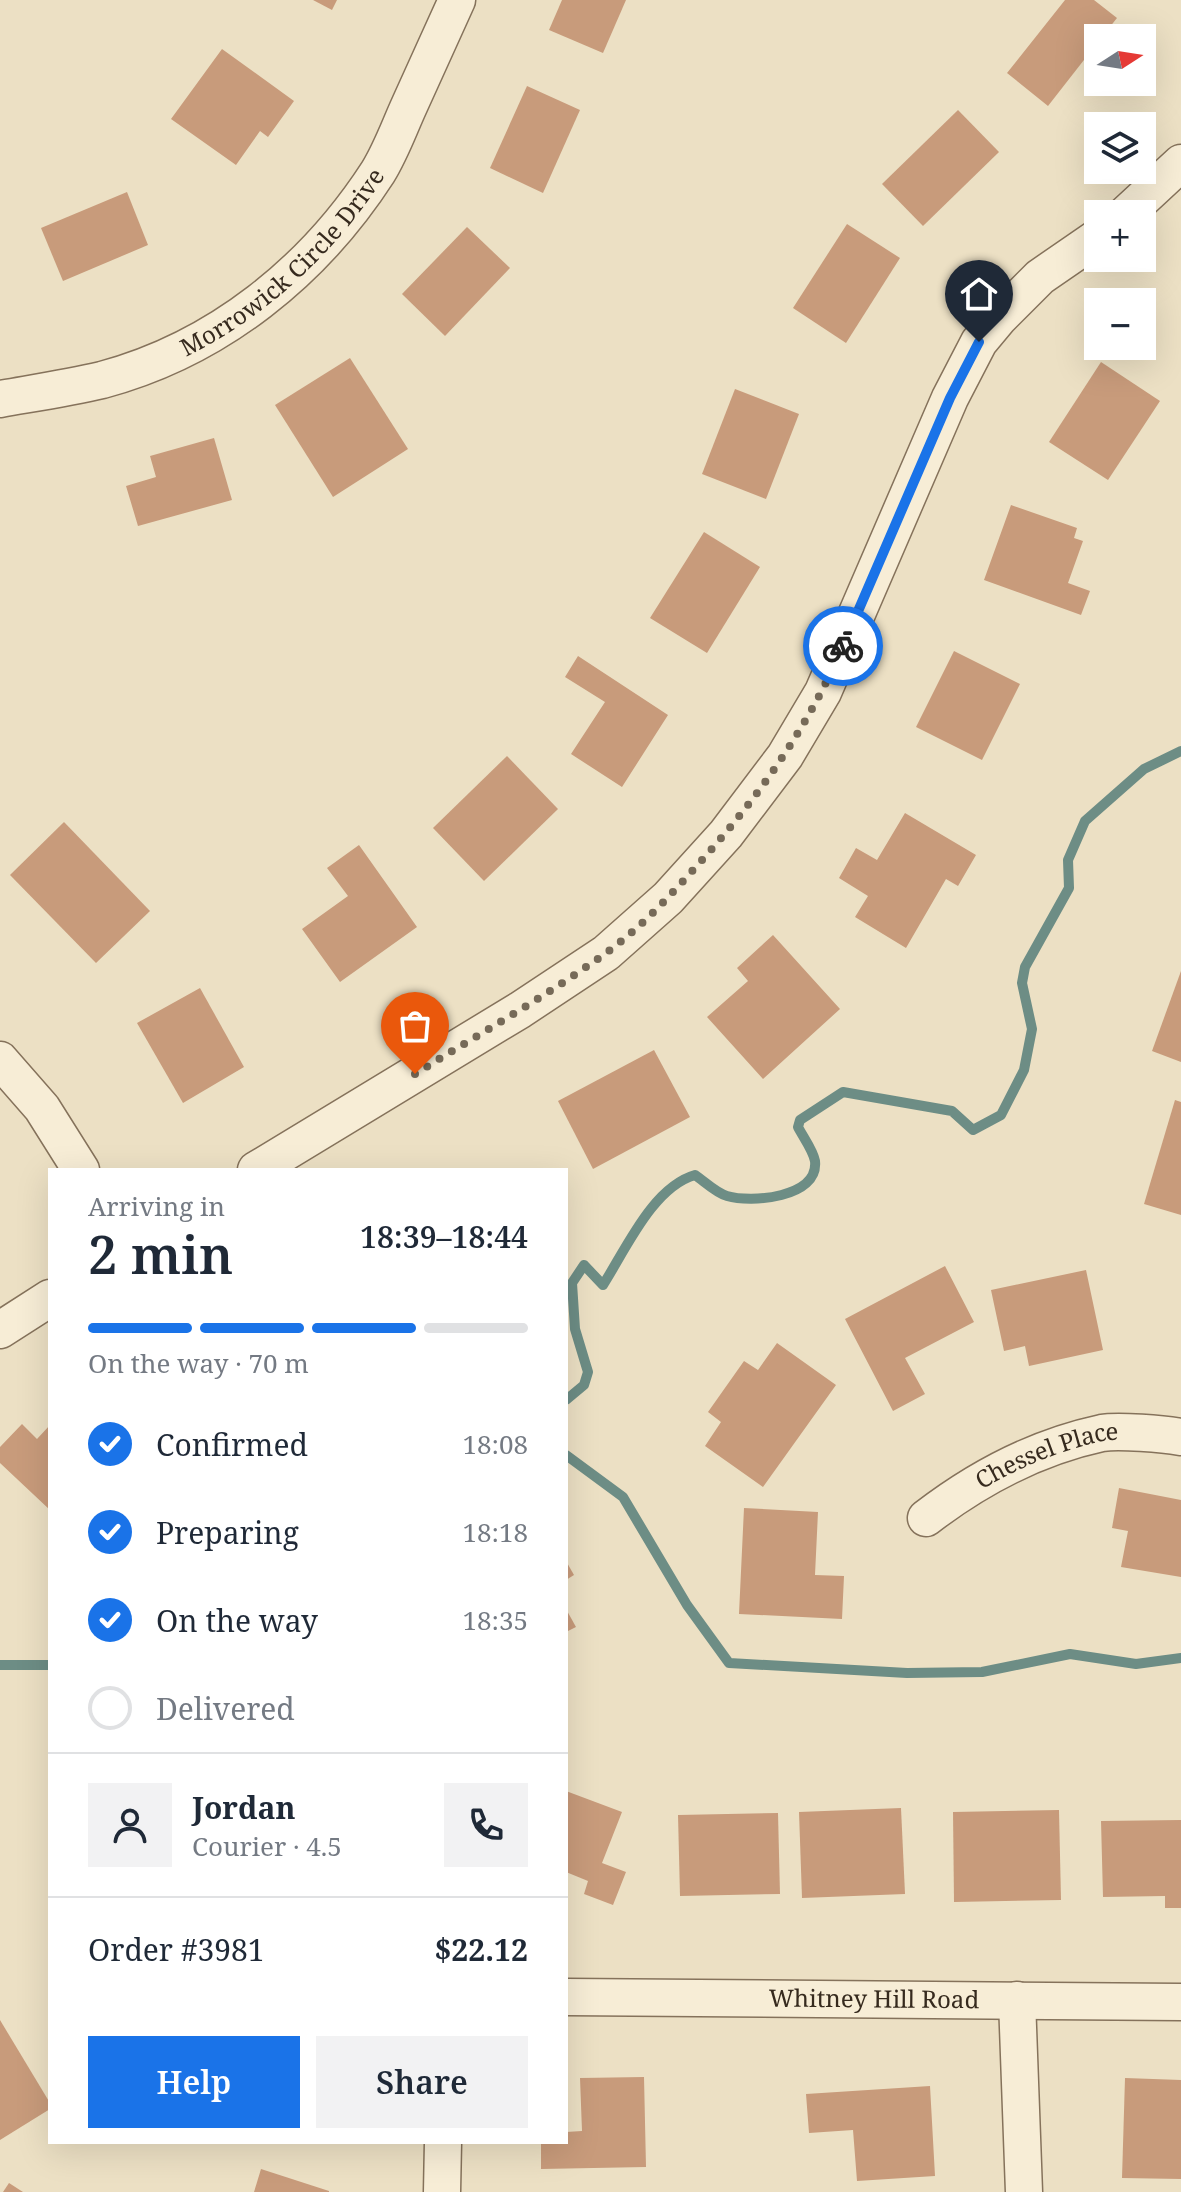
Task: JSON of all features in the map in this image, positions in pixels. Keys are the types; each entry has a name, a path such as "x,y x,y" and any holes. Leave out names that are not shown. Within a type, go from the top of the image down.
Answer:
{"street":[{"name":"Morrowick Circle Drive","path":"0,399 104,379 169,356 229,324 263,300 315,253 378,171 457,0"},
{"path":"1141,200 1181,163"},
{"path":"259,1168 520,1010 606,953 668,898 726,834 785,756 823,692 950,398 979,342 1040,277 1084,247"},
{"path":"0,1060 42,1108 80,1168"},
{"path":"0,1330 48,1299"},
{"name":"Chessel Place","path":"926,1518 963,1490 994,1472 1063,1445 1104,1432 1181,1437"},
{"name":"Whitney Hill Road","path":"568,1997 1181,2002"},
{"path":"1017,2000 1024,2192"},
{"path":"442,2192 443,2144"}],"building":[{"path":"313,0 337,0 332,10"},
{"path":"562,0 626,0 603,53 549,30"},
{"path":"1065,0 1094,0 1117,18 1112,24 1084,24 1084,60 1048,106 1007,73"},
{"path":"222,49 294,101 268,137 260,131 236,165 171,119"},
{"path":"527,86 580,110 543,193 490,168"},
{"path":"958,110 999,152 923,226 882,184"},
{"path":"127,192 148,245 63,281 41,228"},
{"path":"847,224 900,258 846,343 793,308"},
{"path":"467,227 510,268 445,336 402,294"},
{"path":"350,358 408,449 333,497 275,405"},
{"path":"1101,362 1160,401 1108,480 1049,442"},
{"path":"735,389 799,414 766,499 702,474"},
{"path":"214,438 232,500 138,526 126,486 156,477 150,456"},
{"path":"1011,505 1077,528 1074,538 1083,541 1068,583 1090,591 1081,615 984,580"},
{"path":"704,532 760,567 707,653 650,618"},
{"path":"954,651 1020,684 982,760 916,727"},
{"path":"578,656 668,715 622,787 571,754 605,702 565,677"},
{"path":"507,756 558,809 484,881 433,828"},
{"path":"905,813 976,855 958,886 946,879 906,948 855,917 868,896 839,878 856,848 877,860"},
{"path":"64,822 150,911 96,963 10,875"},
{"path":"359,845 417,927 340,982 302,929 348,896 327,868"},
{"path":"773,935 840,1009 763,1079 707,1017 748,981 737,968"},
{"path":"1181,971 1181,1062 1152,1051"},
{"path":"200,988 244,1067 183,1103 137,1023"},
{"path":"654,1050 690,1117 593,1169 558,1101"},
{"path":"1175,1100 1181,1102 1181,1215 1144,1204"},
{"path":"945,1266 974,1322 905,1358 925,1394 893,1411 845,1319"},
{"path":"1086,1270 1103,1350 1029,1366 1025,1346 1004,1351 991,1290"},
{"path":"777,1343 836,1385 763,1487 705,1446 721,1422 708,1412 744,1361 758,1370"},
{"path":"22,1424 37,1439 48,1427 48,1508 0,1463 0,1447"},
{"path":"1119,1488 1181,1500 1181,1577 1121,1567 1128,1531 1112,1528"},
{"path":"744,1508 818,1512 815,1575 844,1576 842,1619 739,1614"},
{"path":"568,1564 574,1575 568,1579"},
{"path":"568,1613 576,1627 568,1631"},
{"path":"568,1792 622,1812 602,1863 626,1872 613,1905 584,1894 588,1881 568,1873"},
{"path":"901,1808 905,1894 802,1898 799,1812"},
{"path":"1059,1810 1061,1900 954,1902 953,1812"},
{"path":"778,1813 780,1894 680,1896 678,1815"},
{"path":"1181,1820 1181,1908 1165,1908 1165,1896 1103,1897 1101,1821"},
{"path":"0,2020 48,2100 48,2110 0,2140"},
{"path":"644,2077 646,2167 541,2169 541,2144 568,2144 568,2132 582,2131 580,2078"},
{"path":"1125,2078 1181,2080 1181,2179 1122,2178"},
{"path":"930,2086 935,2176 857,2181 853,2130 809,2133 806,2094"},
{"path":"261,2169 329,2191 329,2192 254,2192"},
{"path":"9,2183 23,2192 3,2192"}],"waterway":[{"path":"568,1398 584,1385 588,1372 575,1329 572,1283 584,1265 603,1285 653,1206 680,1182 695,1175 727,1196 751,1199 795,1190 806,1183 813,1173 815,1161 798,1127 800,1120 843,1092 952,1111 973,1130 1001,1115 1024,1070 1032,1029 1022,983 1025,967 1069,888 1068,860 1085,821 1144,769 1181,751"},
{"path":"568,1456 623,1497 687,1605 729,1663 907,1673 982,1672 1070,1654 1136,1664 1181,1658"},
{"path":"0,1665 48,1665"}],"way so far":[{"path":"415,1074 606,953 668,898 726,834 785,756 823,692 843,646"}],"route":[{"path":"843,646 950,398 979,342"}]}
